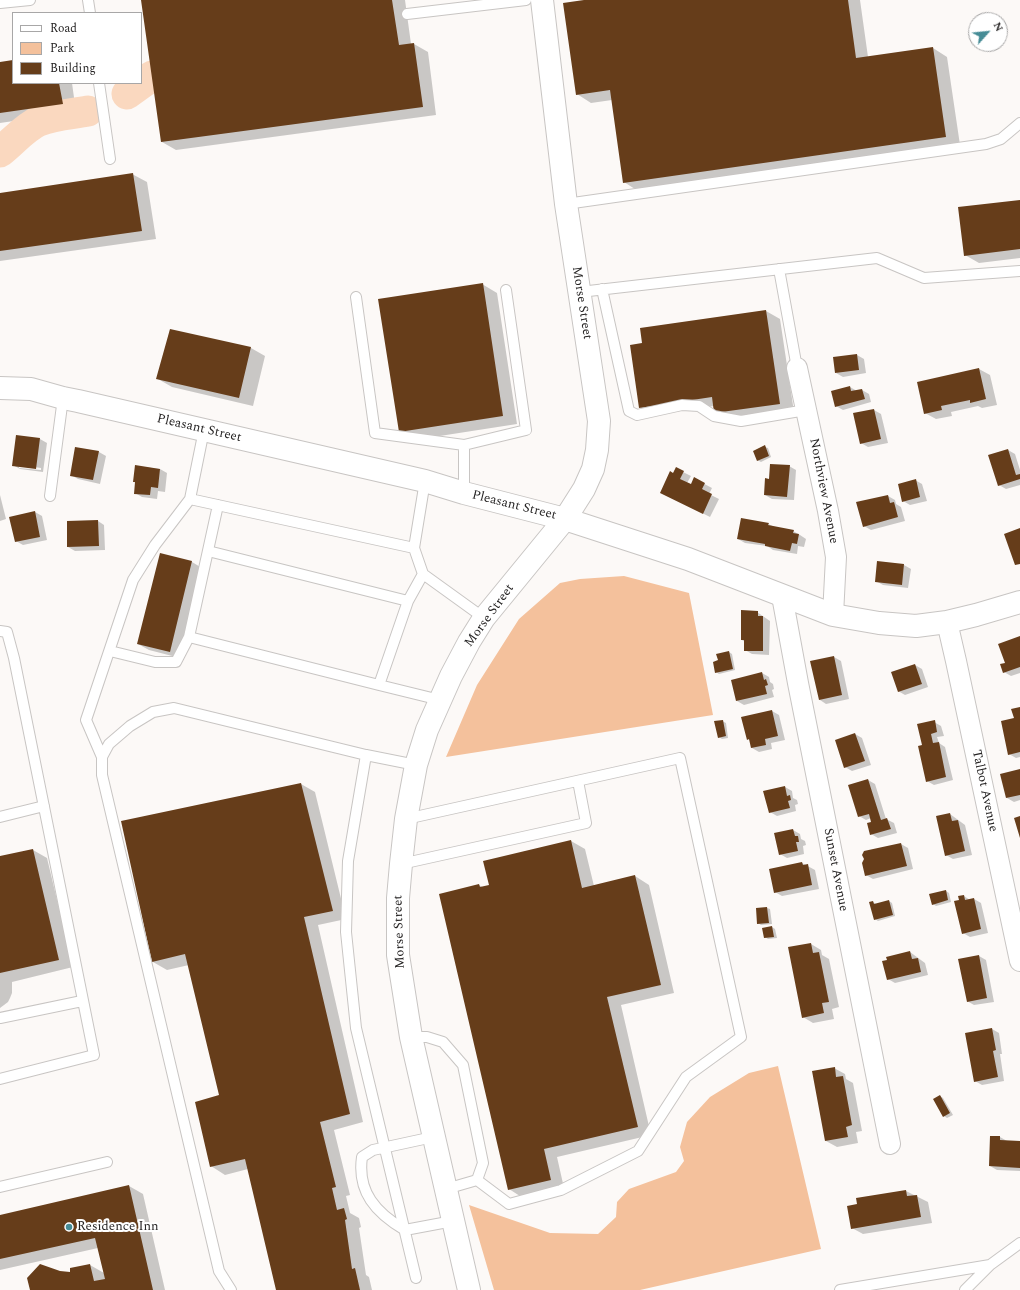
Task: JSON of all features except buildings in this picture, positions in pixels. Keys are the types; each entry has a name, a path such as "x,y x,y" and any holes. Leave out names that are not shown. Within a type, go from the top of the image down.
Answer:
{"street":[{"name":"Morse Street","path":"469,1290 411,1037 398,955 398,898 406,820 416,765 427,730 440,700 468,642 484,618 565,519 584,489 593,468 597,450 599,420 566,204 542,0"},
{"name":"Northview Avenue","path":"797,368 828,511 836,557 833,615"},
{"name":"Pleasant Street","path":"0,388 31,389 63,398 78,400 425,481 464,493 565,519 710,566 782,596 833,615 886,624 916,626 947,622 1020,602"},
{"name":"Sunset Avenue","path":"782,596 799,690 890,1144"},
{"name":"Talbot Avenue","path":"947,622 1020,961"}],"lane":[{"path":"0,3 30,0"},
{"path":"88,0 90,12"},
{"path":"407,14 526,0"},
{"path":"99,84 110,160"},
{"path":"566,204 986,144 1002,138 1020,123"},
{"path":"580,292 876,258 924,278 1020,271"},
{"path":"779,269 797,368"},
{"path":"602,289 629,411 637,416 682,405 699,406 714,416 741,421 806,410"},
{"path":"356,298 375,433 464,445 526,430 506,290"},
{"path":"50,496 63,398"},
{"path":"204,430 190,499 155,545 133,580 86,720 102,757 102,775 219,1271 230,1290"},
{"path":"464,445 464,493"},
{"path":"425,481 414,548 423,574 484,618"},
{"path":"190,499 414,548"},
{"path":"110,650 155,662 176,662 189,637 218,505"},
{"path":"208,551 408,602"},
{"path":"379,685 408,602 423,574"},
{"path":"0,631 7,632 14,658 94,1056 0,1079"},
{"path":"189,637 440,700"},
{"path":"102,757 109,744 130,726 154,712 174,708 366,756 416,765"},
{"path":"366,756 348,861 346,932 356,1028 416,1278"},
{"path":"406,820 680,758 741,1037 686,1077 638,1151 561,1190 509,1204 477,1180"},
{"path":"401,864 586,823 578,780"},
{"path":"0,817 44,806"},
{"path":"0,1018 82,1001"},
{"path":"411,1037 427,1036 443,1042 463,1064 483,1163 477,1180"},
{"path":"433,1137 373,1150 362,1157 360,1169 365,1189 375,1207 390,1222 405,1230 453,1220"},
{"path":"0,1187 107,1162"},
{"path":"446,1189 477,1180"},
{"path":"965,1290 990,1265 1020,1243"},
{"path":"840,1290 990,1265"}],"green space":[{"path":"624,576 689,593 713,715 446,757 477,685 519,619 560,583 580,579"},
{"path":"778,1066 821,1249 640,1290 494,1290 469,1205 550,1233 598,1234 616,1217 617,1202 629,1189 676,1172 684,1161 680,1147 687,1122 710,1097 749,1073"}],"waterway":[{"path":"142,83 152,76"},
{"path":"127,94 141,84"},
{"path":"0,152 23,131 39,121 57,116 88,111"}],"place":[{"name":"Residence Inn","path":"69,1227"}]}
